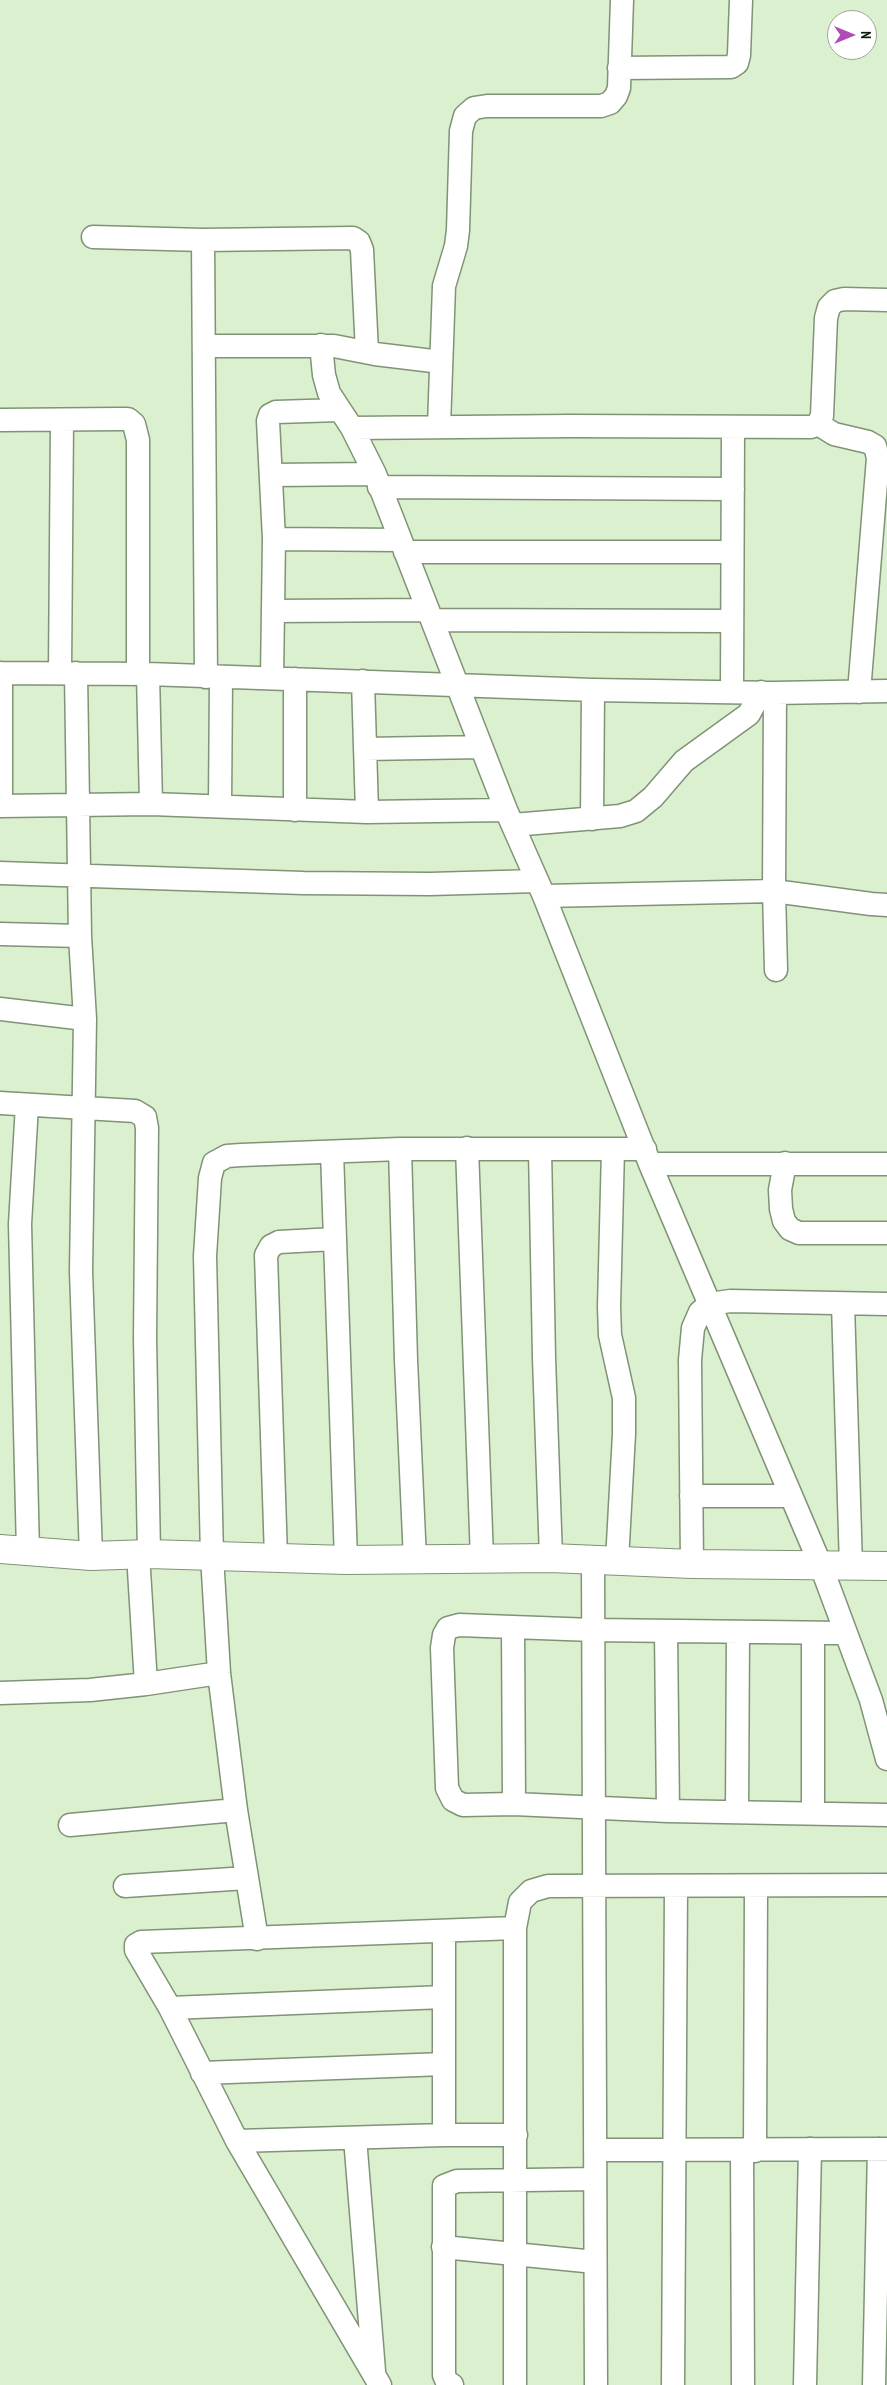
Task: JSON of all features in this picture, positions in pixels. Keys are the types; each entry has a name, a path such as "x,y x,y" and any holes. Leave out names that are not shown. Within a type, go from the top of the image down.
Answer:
{"street":[{"path":"439,426 444,286 456,246 458,230 461,130 465,116 474,108 487,106 601,106 610,102 616,96 619,88 622,0"},
{"path":"619,68 731,67 737,63 740,55 741,0"},
{"path":"94,237 203,240 352,238 359,242 362,250 367,352"},
{"path":"203,240 213,677 220,806"},
{"path":"272,678 274,539 268,421 270,415 276,412 439,426 811,427 818,424 822,416 826,318 829,308 835,301 844,299 887,300"},
{"path":"204,346 321,345 441,362"},
{"path":"321,345 327,384 377,481 509,818 540,889 647,1157 821,1566 870,1700 887,1759"},
{"path":"0,420 128,420 134,424 137,431 143,674 151,804"},
{"path":"62,420 68,673 77,804 80,936 85,1019 81,1271 91,1556"},
{"path":"818,424 834,434 868,442 875,446 878,458 859,692"},
{"path":"732,691 733,428"},
{"path":"272,475 377,481 733,489"},
{"path":"274,539 402,546 732,552"},
{"path":"273,611 732,621"},
{"path":"768,693 749,714 684,761 653,797 636,811 620,816 592,819 509,818 151,804 0,806 1,673 143,674 593,690 768,693 887,691"},
{"path":"295,679 295,810"},
{"path":"363,681 367,812"},
{"path":"592,819 593,690"},
{"path":"768,693 776,970"},
{"path":"365,750 481,747"},
{"path":"0,873 312,884 430,884 540,889 774,891 887,905"},
{"path":"0,934 80,936"},
{"path":"0,1009 85,1019"},
{"path":"0,1103 135,1111 145,1117 148,1128 143,1554 146,1684"},
{"path":"27,1106 10,1224 28,1552"},
{"path":"467,1148 482,1559"},
{"path":"257,1939 236,1810 218,1673 212,1556 205,1256 210,1178 214,1163 227,1156 467,1148 613,1149 647,1157 785,1163 887,1164"},
{"path":"400,1149 406,1360 415,1560"},
{"path":"540,1149 544,1358 551,1558"},
{"path":"596,2385 595,1887 592,1807 593,1630 624,1434 624,1398 610,1334 613,1149"},
{"path":"332,1152 346,1560"},
{"path":"785,1163 780,1190 781,1210 784,1221 790,1229 799,1233 887,1233"},
{"path":"276,1558 266,1255 271,1246 279,1242 334,1239"},
{"path":"692,1564 690,1360 692,1328 700,1312 710,1304 730,1301 887,1304"},
{"path":"843,1304 851,1567"},
{"path":"691,1496 791,1496"},
{"path":"0,1549 91,1556 143,1554 346,1560 551,1558 692,1564 887,1566"},
{"path":"845,1633 593,1630 459,1625 448,1628 444,1635 442,1648 447,1788 453,1800 463,1805 514,1804 668,1811 887,1815"},
{"path":"513,1627 514,1804"},
{"path":"666,1631 668,1811"},
{"path":"736,1812 738,1632"},
{"path":"813,1633 813,1813"},
{"path":"0,1693 90,1690 218,1673"},
{"path":"70,1825 236,1810"},
{"path":"125,1886 247,1878"},
{"path":"515,2385 515,1928 520,1902 531,1891 548,1886 887,1885"},
{"path":"743,2385 756,1886"},
{"path":"673,2385 676,1887"},
{"path":"377,2381 237,2141 170,2008 136,1950 136,1945 141,1942 515,1928"},
{"path":"444,1931 444,2135"},
{"path":"170,2008 444,1997"},
{"path":"202,2073 444,2064"},
{"path":"237,2141 444,2135 516,2135"},
{"path":"355,2138 377,2381"},
{"path":"805,2385 810,2149"},
{"path":"595,2150 749,2151 883,2149 874,2385"},
{"path":"452,2385 447,2382 444,2375 444,2186 457,2180 595,2179"},
{"path":"443,2247 596,2262"}]}
